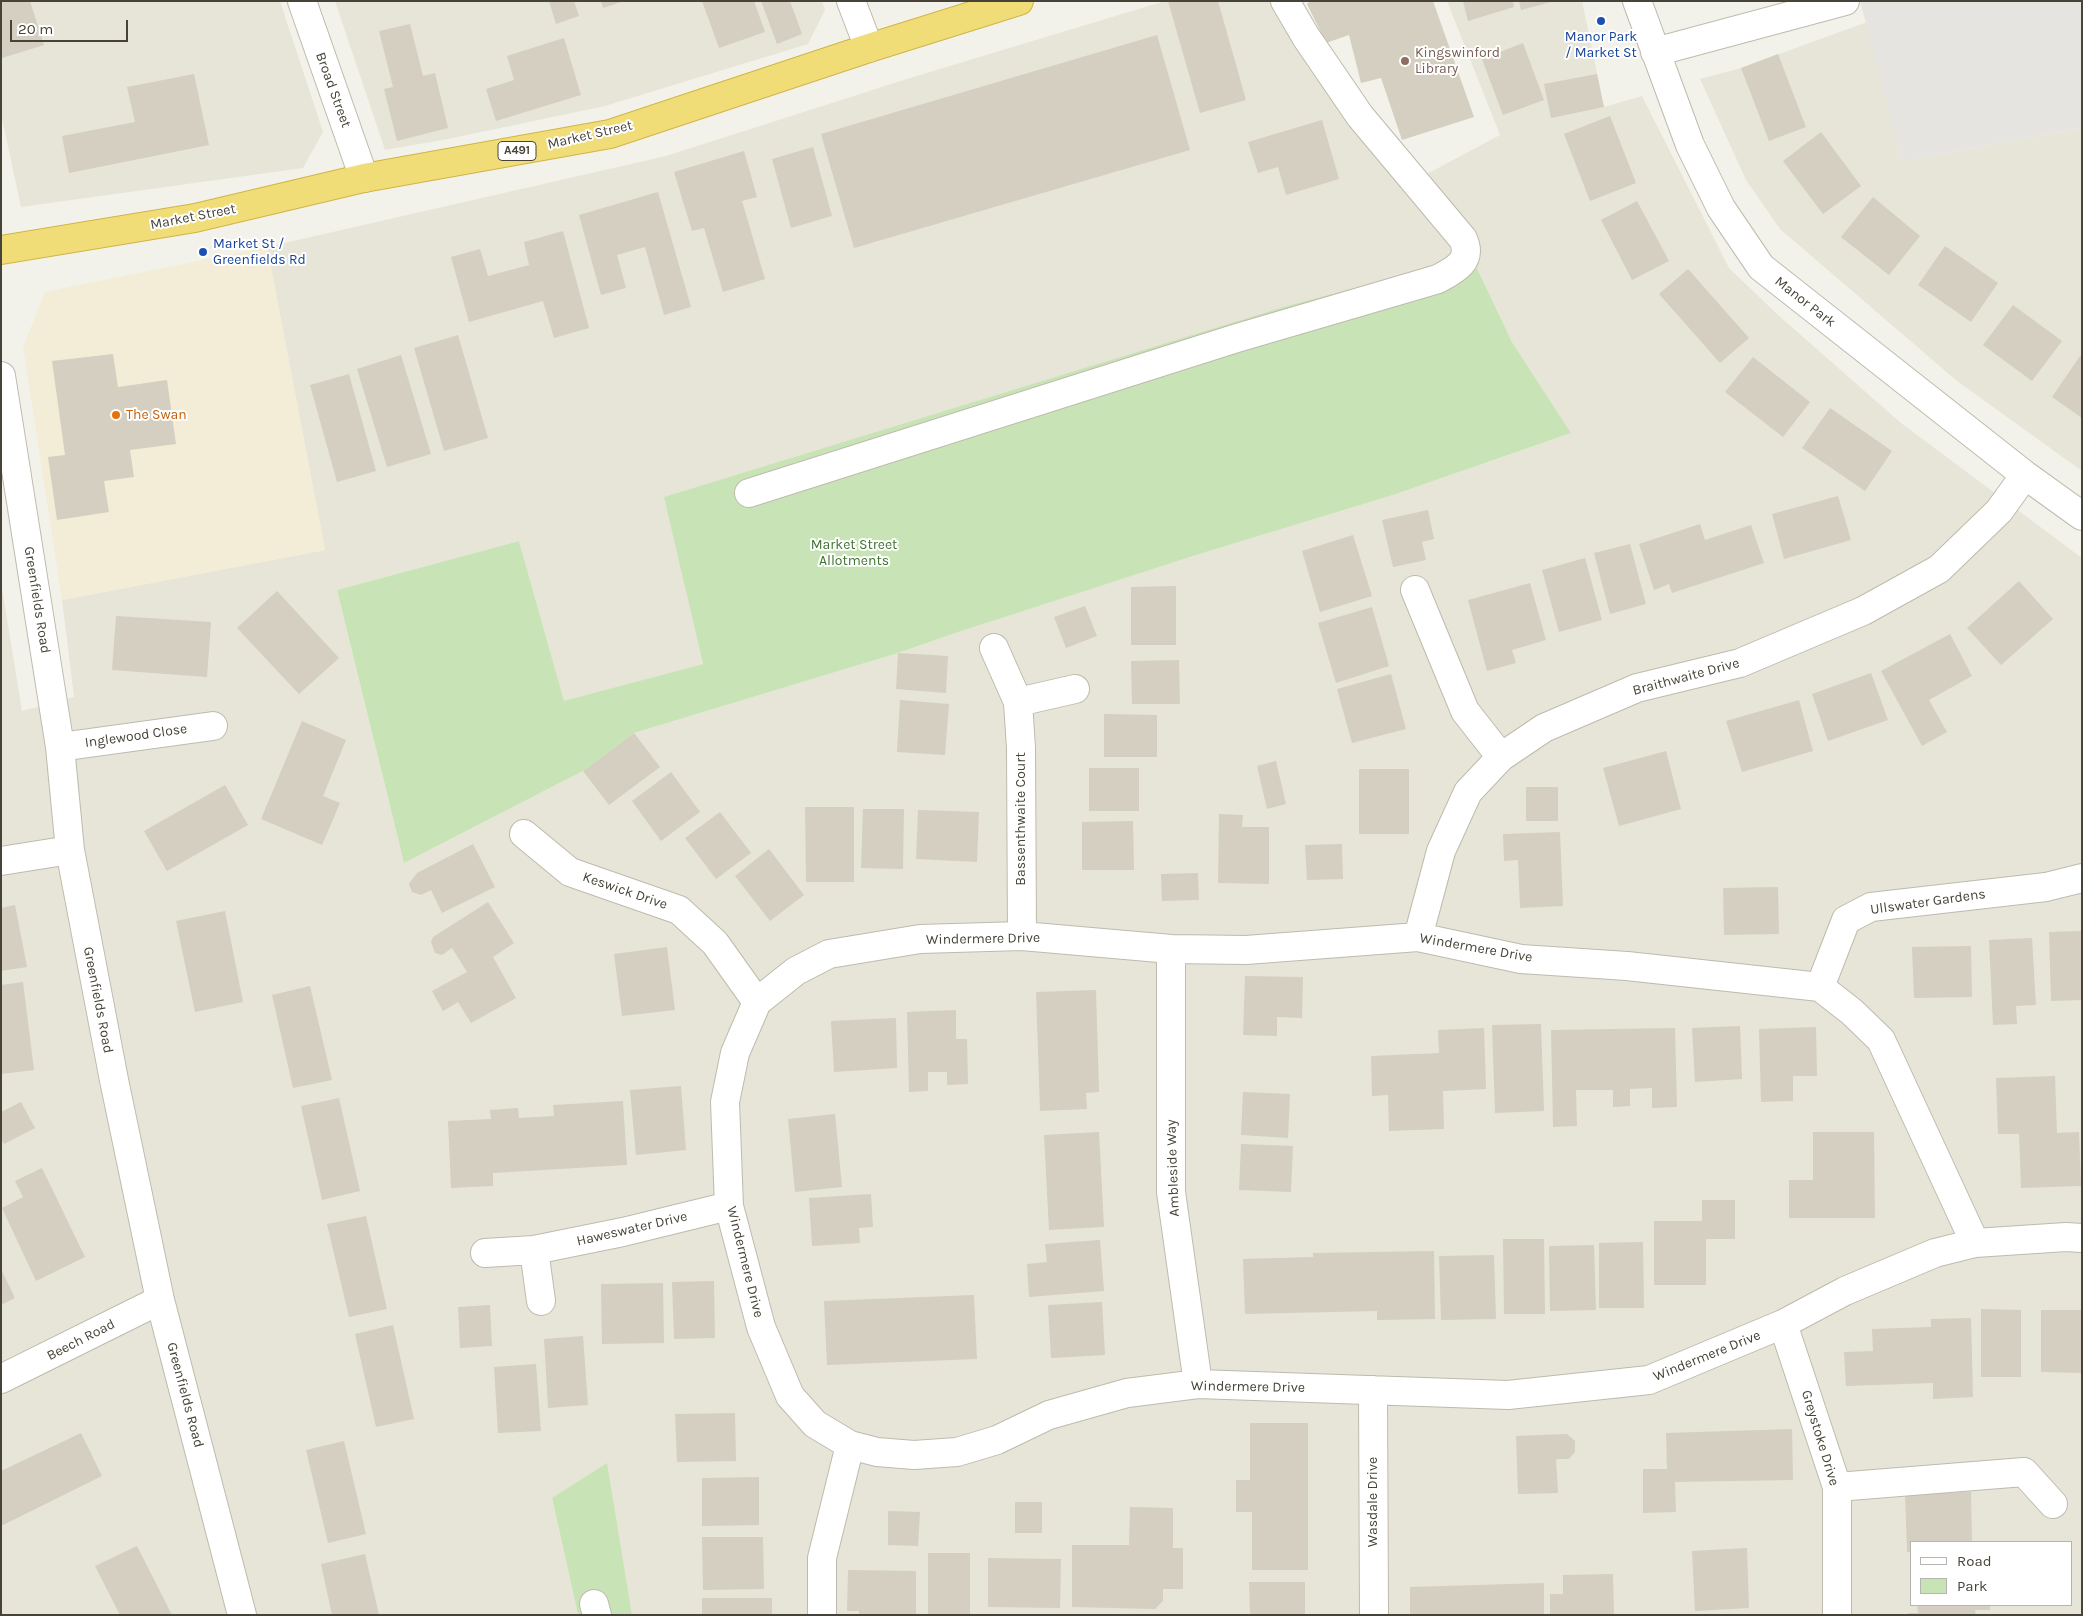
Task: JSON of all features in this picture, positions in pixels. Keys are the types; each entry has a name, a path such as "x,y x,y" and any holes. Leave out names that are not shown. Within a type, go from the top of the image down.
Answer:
{"highway":[{"name":"Market Street","path":"1,250 196,218 364,178 610,134 869,48 1019,1"}],"street":[{"name":"Broad Street","path":"302,1 364,178"},
{"path":"851,1 869,48"},
{"path":"750,493 1237,338 1438,279 1458,268 1465,258 1466,245 1463,239 1360,116 1284,1"},
{"name":"Manor Park","path":"1638,1 1690,145 1721,208 1760,268 2025,474 2082,516"},
{"path":"1655,52 1845,1"},
{"name":"Greenfields Road","path":"1,376 60,747 70,850 114,1080 160,1300 242,1615"},
{"name":"Braithwaite Drive","path":"1418,936 1445,842 1468,792 1501,757 1544,728 1637,688 1740,663 1863,611 1939,569 1999,511 2025,474"},
{"path":"1415,590 1464,711 1501,757"},
{"name":"Bassenthwaite Court","path":"994,648 1018,702 1021,748 1022,936"},
{"path":"1018,702 1075,689"},
{"name":"Inglewood Close","path":"60,747 212,726"},
{"name":"Keswick Drive","path":"524,834 570,872 679,910 715,942 757,1002"},
{"path":"1,861 70,850"},
{"name":"Ullswater Gardens","path":"1820,987 1846,920 1871,907 2046,887 2082,878"},
{"name":"Windermere Drive","path":"1820,987 1627,966 1521,958 1418,936 1246,950 1170,949 1022,936 920,939 829,954 796,970 757,1002 735,1053 725,1102 729,1206 761,1327 790,1396 815,1424 850,1445 877,1452 914,1455 957,1452 997,1440 1049,1415 1118,1395 1198,1384 1432,1394 1508,1395 1649,1380 1784,1324 1845,1292 1926,1257 1975,1243 2082,1238"},
{"name":"Ambleside Way","path":"1170,949 1171,1192 1198,1384"},
{"path":"1820,987 1852,1012 1881,1040 1975,1243"},
{"name":"Haweswater Drive","path":"485,1253 534,1250 623,1232 729,1206"},
{"path":"534,1250 541,1302"},
{"name":"Beech Road","path":"1,1380 160,1300"},
{"name":"Greystoke Drive","path":"1784,1324 1836,1487 1837,1615"},
{"name":"Wasdale Drive","path":"1373,1390 1374,1615"},
{"path":"822,1615 822,1558 850,1445"},
{"path":"1836,1487 2024,1472 2053,1504"}],"shaded area":[{"path":"1,1 280,1 323,132 303,168 21,207 1,114"},
{"path":"335,1 822,1 825,10 808,44 605,106 448,139 385,150"},
{"path":"1165,1 1285,1 1408,184 1500,135 1447,1 1582,1 1604,107 1642,96 1729,268 1778,315 1901,423 2082,558 2082,1615 632,1615 606,1464 552,1499 578,1615 1,1615 1,582 22,711 74,697 62,600 325,550 267,247 666,156 910,78","holes":["1475,264 1512,342 1571,433 1393,495 1193,556 977,625 898,653 634,733 583,771 404,863 337,590 519,541 564,702 703,664 665,497 1283,307 1425,269"]},
{"path":"1860,1 2082,1 2082,128 1902,161"},
{"path":"1867,22 1902,161 2082,128 2082,471 1957,381 1780,229 1746,180 1700,79 1741,68"},
{"path":"267,247 325,550 62,600 23,347 45,292"}],"green space":[{"name":"Market Street Allotments","path":"1475,264 1512,342 1571,433 1393,495 1193,556 898,653 634,733 583,771 404,863 337,590 519,541 564,701 703,664 664,497 1283,307 1425,269"},
{"path":"607,1463 632,1615 578,1615 552,1498"}],"building":[{"path":"1,1 30,1 44,45 2,58"},
{"path":"549,1 574,1 579,16 556,24"},
{"path":"601,1 621,1 621,2 603,8"},
{"path":"702,1 754,1 765,32 719,48"},
{"path":"761,1 790,1 802,34 777,44"},
{"path":"1168,1 1218,1 1246,100 1200,113"},
{"name":"Kingswinford Library","path":"1310,1 1433,1 1474,117 1402,140 1381,78 1361,83 1349,35 1326,43 1307,4"},
{"path":"1463,1 1513,1 1514,7 1468,21"},
{"path":"1519,1 1551,1 1551,2 1521,10"},
{"path":"410,24 423,76 435,73 448,128 397,141 384,89 393,87 379,31"},
{"path":"1157,35 1190,150 854,248 821,134"},
{"path":"564,38 581,95 496,121 486,89 514,80 507,56"},
{"path":"1523,43 1544,100 1503,115 1482,59"},
{"path":"1778,54 1806,127 1769,141 1741,68"},
{"path":"194,74 209,145 69,173 62,136 135,122 127,87"},
{"path":"1597,74 1604,107 1551,118 1544,84"},
{"path":"1610,116 1636,183 1590,201 1564,134"},
{"path":"1322,120 1339,179 1286,195 1278,167 1258,173 1248,142"},
{"path":"1821,132 1861,186 1823,214 1783,161"},
{"path":"813,147 832,216 791,228 772,159"},
{"path":"744,151 757,197 742,201 765,279 723,292 704,228 692,231 674,172"},
{"path":"658,192 691,307 664,315 645,247 617,255 626,288 601,295 579,215"},
{"path":"1873,197 1920,236 1889,275 1841,237"},
{"path":"1637,201 1669,261 1632,280 1601,220"},
{"path":"563,231 589,328 554,338 543,301 469,322 451,257 480,249 488,276 529,265 524,242"},
{"path":"1945,246 1998,283 1971,322 1918,285"},
{"path":"1688,269 1749,338 1720,363 1659,294"},
{"path":"2013,305 2062,341 2032,381 1983,345"},
{"path":"458,335 488,438 444,451 414,348"},
{"name":"The Swan","path":"113,354 118,387 167,380 176,444 130,450 134,477 104,481 109,512 57,520 48,457 65,455 52,361"},
{"path":"401,355 431,454 387,467 357,369"},
{"path":"2080,356 2082,357 2082,418 2052,397"},
{"path":"1753,357 1810,402 1783,437 1725,392"},
{"path":"349,374 376,471 337,482 310,385"},
{"path":"1830,408 1892,451 1865,491 1802,448"},
{"path":"1838,496 1851,540 1784,559 1772,514"},
{"path":"1428,510 1434,539 1422,542 1426,560 1393,567 1382,520"},
{"path":"1700,524 1705,540 1751,525 1764,563 1672,593 1669,584 1654,590 1639,544"},
{"path":"1353,535 1372,596 1320,612 1302,551"},
{"path":"1630,544 1646,604 1610,614 1594,553"},
{"path":"1585,558 1602,620 1559,632 1542,570"},
{"path":"2019,581 2053,619 2001,665 1967,628"},
{"path":"1530,583 1546,640 1512,650 1516,663 1487,671 1468,600"},
{"path":"1176,586 1176,645 1131,645 1131,587"},
{"path":"277,591 339,658 299,694 237,628"},
{"path":"1085,606 1097,636 1066,648 1054,617"},
{"path":"1372,607 1389,666 1336,683 1318,623"},
{"path":"116,616 211,622 207,677 112,670"},
{"path":"1950,634 1972,676 1929,700 1947,732 1922,746 1881,671"},
{"path":"898,653 948,656 946,693 896,689"},
{"path":"1179,660 1180,704 1132,704 1131,661"},
{"path":"1871,673 1888,720 1828,741 1812,694"},
{"path":"1391,674 1406,729 1352,743 1337,689"},
{"path":"900,700 949,704 945,755 897,752"},
{"path":"1799,700 1813,751 1742,772 1726,721"},
{"path":"1104,714 1157,715 1157,757 1104,757"},
{"path":"302,721 346,740 323,796 340,803 322,845 261,819"},
{"path":"634,733 660,767 609,805 583,771"},
{"path":"1666,751 1681,809 1619,826 1603,768"},
{"path":"1276,761 1286,804 1267,809 1257,766"},
{"path":"1089,768 1139,768 1139,811 1089,811"},
{"path":"1359,769 1409,769 1409,834 1359,834"},
{"path":"671,772 700,812 661,841 632,801"},
{"path":"225,785 248,825 167,871 144,831"},
{"path":"1526,787 1558,787 1558,821 1526,821"},
{"path":"805,807 854,807 854,882 806,882"},
{"path":"863,809 904,809 903,869 861,868"},
{"path":"918,810 979,812 977,862 916,859"},
{"path":"720,812 751,853 716,879 685,838"},
{"path":"1219,814 1243,815 1242,827 1269,827 1269,884 1218,883"},
{"path":"1133,821 1134,870 1082,870 1082,822"},
{"path":"1560,832 1563,906 1520,908 1518,860 1504,861 1503,834"},
{"path":"473,844 495,887 442,913 431,890 421,895 412,892 409,884 417,873"},
{"path":"1342,844 1343,879 1307,880 1305,845"},
{"path":"769,849 804,895 770,921 735,876"},
{"path":"1198,873 1199,900 1162,901 1161,874"},
{"path":"1778,887 1779,934 1724,935 1723,888"},
{"path":"488,902 514,943 493,957 516,998 471,1023 458,1002 443,1011 432,991 467,972 452,948 442,955 435,953 431,942 433,937"},
{"path":"15,905 27,967 1,971 1,908"},
{"path":"225,911 243,1002 195,1012 176,921"},
{"path":"2082,931 2082,1000 2051,1001 2049,932"},
{"path":"2032,938 2036,1005 2016,1006 2017,1024 1993,1025 1989,940"},
{"path":"1971,946 1972,997 1914,998 1912,947"},
{"path":"667,947 675,1010 622,1016 614,954"},
{"path":"1245,976 1303,977 1302,1018 1277,1017 1277,1036 1243,1035"},
{"path":"23,982 34,1070 1,1074 1,985"},
{"path":"310,986 332,1080 293,1088 272,995"},
{"path":"1096,990 1099,1092 1086,1093 1087,1109 1040,1111 1036,992"},
{"path":"956,1010 956,1039 967,1039 968,1084 947,1085 947,1072 928,1072 928,1091 909,1092 907,1012"},
{"path":"896,1018 897,1068 834,1072 831,1021"},
{"path":"1541,1024 1544,1111 1495,1113 1492,1025"},
{"path":"1740,1026 1742,1079 1695,1082 1692,1028"},
{"path":"1816,1027 1817,1076 1793,1076 1793,1101 1761,1102 1759,1029"},
{"path":"1484,1028 1486,1089 1443,1091 1444,1129 1389,1131 1388,1095 1372,1096 1371,1056 1439,1053 1438,1030"},
{"path":"1675,1028 1677,1107 1652,1108 1652,1088 1630,1089 1630,1106 1613,1107 1613,1090 1576,1090 1577,1126 1553,1127 1551,1030"},
{"path":"2055,1076 2057,1133 2079,1132 2081,1186 2021,1188 2019,1134 1998,1134 1996,1078"},
{"path":"681,1086 686,1150 636,1155 630,1090"},
{"path":"1243,1092 1290,1094 1288,1138 1241,1135"},
{"path":"339,1098 360,1191 322,1200 301,1106"},
{"path":"623,1101 627,1165 493,1173 493,1186 451,1188 448,1121 491,1119 490,1110 518,1108 519,1118 554,1116 553,1105"},
{"path":"21,1102 35,1128 4,1144 1,1139 1,1112"},
{"path":"835,1114 842,1187 795,1192 788,1119"},
{"path":"1099,1132 1104,1227 1049,1230 1044,1135"},
{"path":"1813,1132 1874,1132 1875,1218 1789,1218 1789,1180 1813,1180"},
{"path":"1241,1144 1293,1146 1291,1192 1239,1190"},
{"path":"42,1168 85,1257 36,1281 2,1208 23,1197 15,1181"},
{"path":"871,1194 873,1227 859,1228 860,1243 812,1246 809,1198"},
{"path":"1702,1200 1735,1200 1735,1239 1706,1239 1706,1285 1654,1285 1654,1221 1702,1221"},
{"path":"366,1216 387,1309 349,1317 327,1224"},
{"path":"1503,1239 1544,1239 1545,1314 1504,1314"},
{"path":"1100,1240 1104,1291 1029,1297 1027,1264 1047,1262 1045,1244"},
{"path":"1643,1242 1644,1308 1599,1308 1599,1243"},
{"path":"1594,1245 1596,1310 1550,1311 1549,1246"},
{"path":"1434,1251 1435,1319 1377,1320 1377,1311 1245,1314 1243,1259 1313,1257 1313,1253"},
{"path":"1494,1255 1496,1319 1441,1320 1439,1256"},
{"path":"1,1269 15,1298 1,1305"},
{"path":"714,1281 715,1338 674,1339 672,1282"},
{"path":"663,1283 664,1343 602,1344 601,1284"},
{"path":"974,1295 977,1359 827,1365 824,1301"},
{"path":"1102,1302 1105,1355 1051,1358 1048,1305"},
{"path":"490,1305 492,1346 460,1348 458,1307"},
{"path":"1981,1309 2021,1310 2021,1377 1981,1377"},
{"path":"2041,1310 2082,1310 2082,1373 2041,1372"},
{"path":"1971,1318 1973,1397 1933,1399 1933,1383 1846,1386 1844,1352 1873,1351 1872,1329 1931,1327 1931,1319"},
{"path":"393,1325 414,1419 376,1427 355,1334"},
{"path":"583,1336 588,1405 548,1408 544,1339"},
{"path":"536,1364 541,1431 498,1433 494,1367"},
{"path":"735,1413 736,1461 677,1462 675,1414"},
{"path":"1250,1423 1308,1423 1308,1570 1252,1570 1252,1512 1236,1512 1236,1480 1250,1480"},
{"path":"1792,1429 1793,1480 1675,1482 1676,1512 1643,1513 1643,1469 1667,1469 1666,1433"},
{"path":"81,1433 102,1476 1,1526 1,1471"},
{"path":"1567,1434 1575,1441 1575,1452 1569,1459 1556,1459 1558,1493 1518,1494 1516,1436"},
{"path":"344,1441 366,1534 328,1543 306,1450"},
{"path":"759,1477 759,1525 702,1526 702,1478"},
{"path":"1971,1492 1972,1541 1910,1541 1910,1552 1907,1552 1905,1494"},
{"path":"1015,1502 1042,1502 1042,1533 1015,1533"},
{"path":"1130,1507 1173,1508 1173,1548 1183,1548 1183,1589 1163,1589 1163,1601 1155,1609 1072,1607 1072,1545 1129,1545"},
{"path":"888,1511 920,1512 918,1546 888,1545"},
{"path":"702,1537 763,1537 764,1589 703,1590"},
{"path":"137,1546 172,1615 120,1615 95,1566"},
{"path":"1747,1548 1749,1608 1695,1611 1692,1551"},
{"path":"928,1553 970,1553 970,1615 928,1615"},
{"path":"365,1554 379,1615 332,1615 321,1564"},
{"path":"988,1558 1061,1559 1060,1608 988,1607"},
{"path":"848,1570 916,1571 916,1615 859,1615 859,1611 847,1611"},
{"path":"1613,1574 1614,1615 1550,1615 1550,1594 1563,1594 1563,1575"},
{"path":"1249,1582 1305,1582 1305,1615 1250,1615"},
{"path":"1544,1583 1544,1615 1410,1615 1410,1587"},
{"path":"702,1598 772,1598 772,1615 702,1615"},
{"path":"1917,1606 1990,1606 1990,1610 1975,1610 1976,1615 1908,1615 1908,1613 1918,1613"}],"place":[{"name":"Manor Park / Market St","path":"1601,21"},
{"name":"Kingswinford Library","path":"1405,61"},
{"name":"Market St / Greenfields Rd","path":"203,252"},
{"name":"The Swan","path":"116,415"}]}
